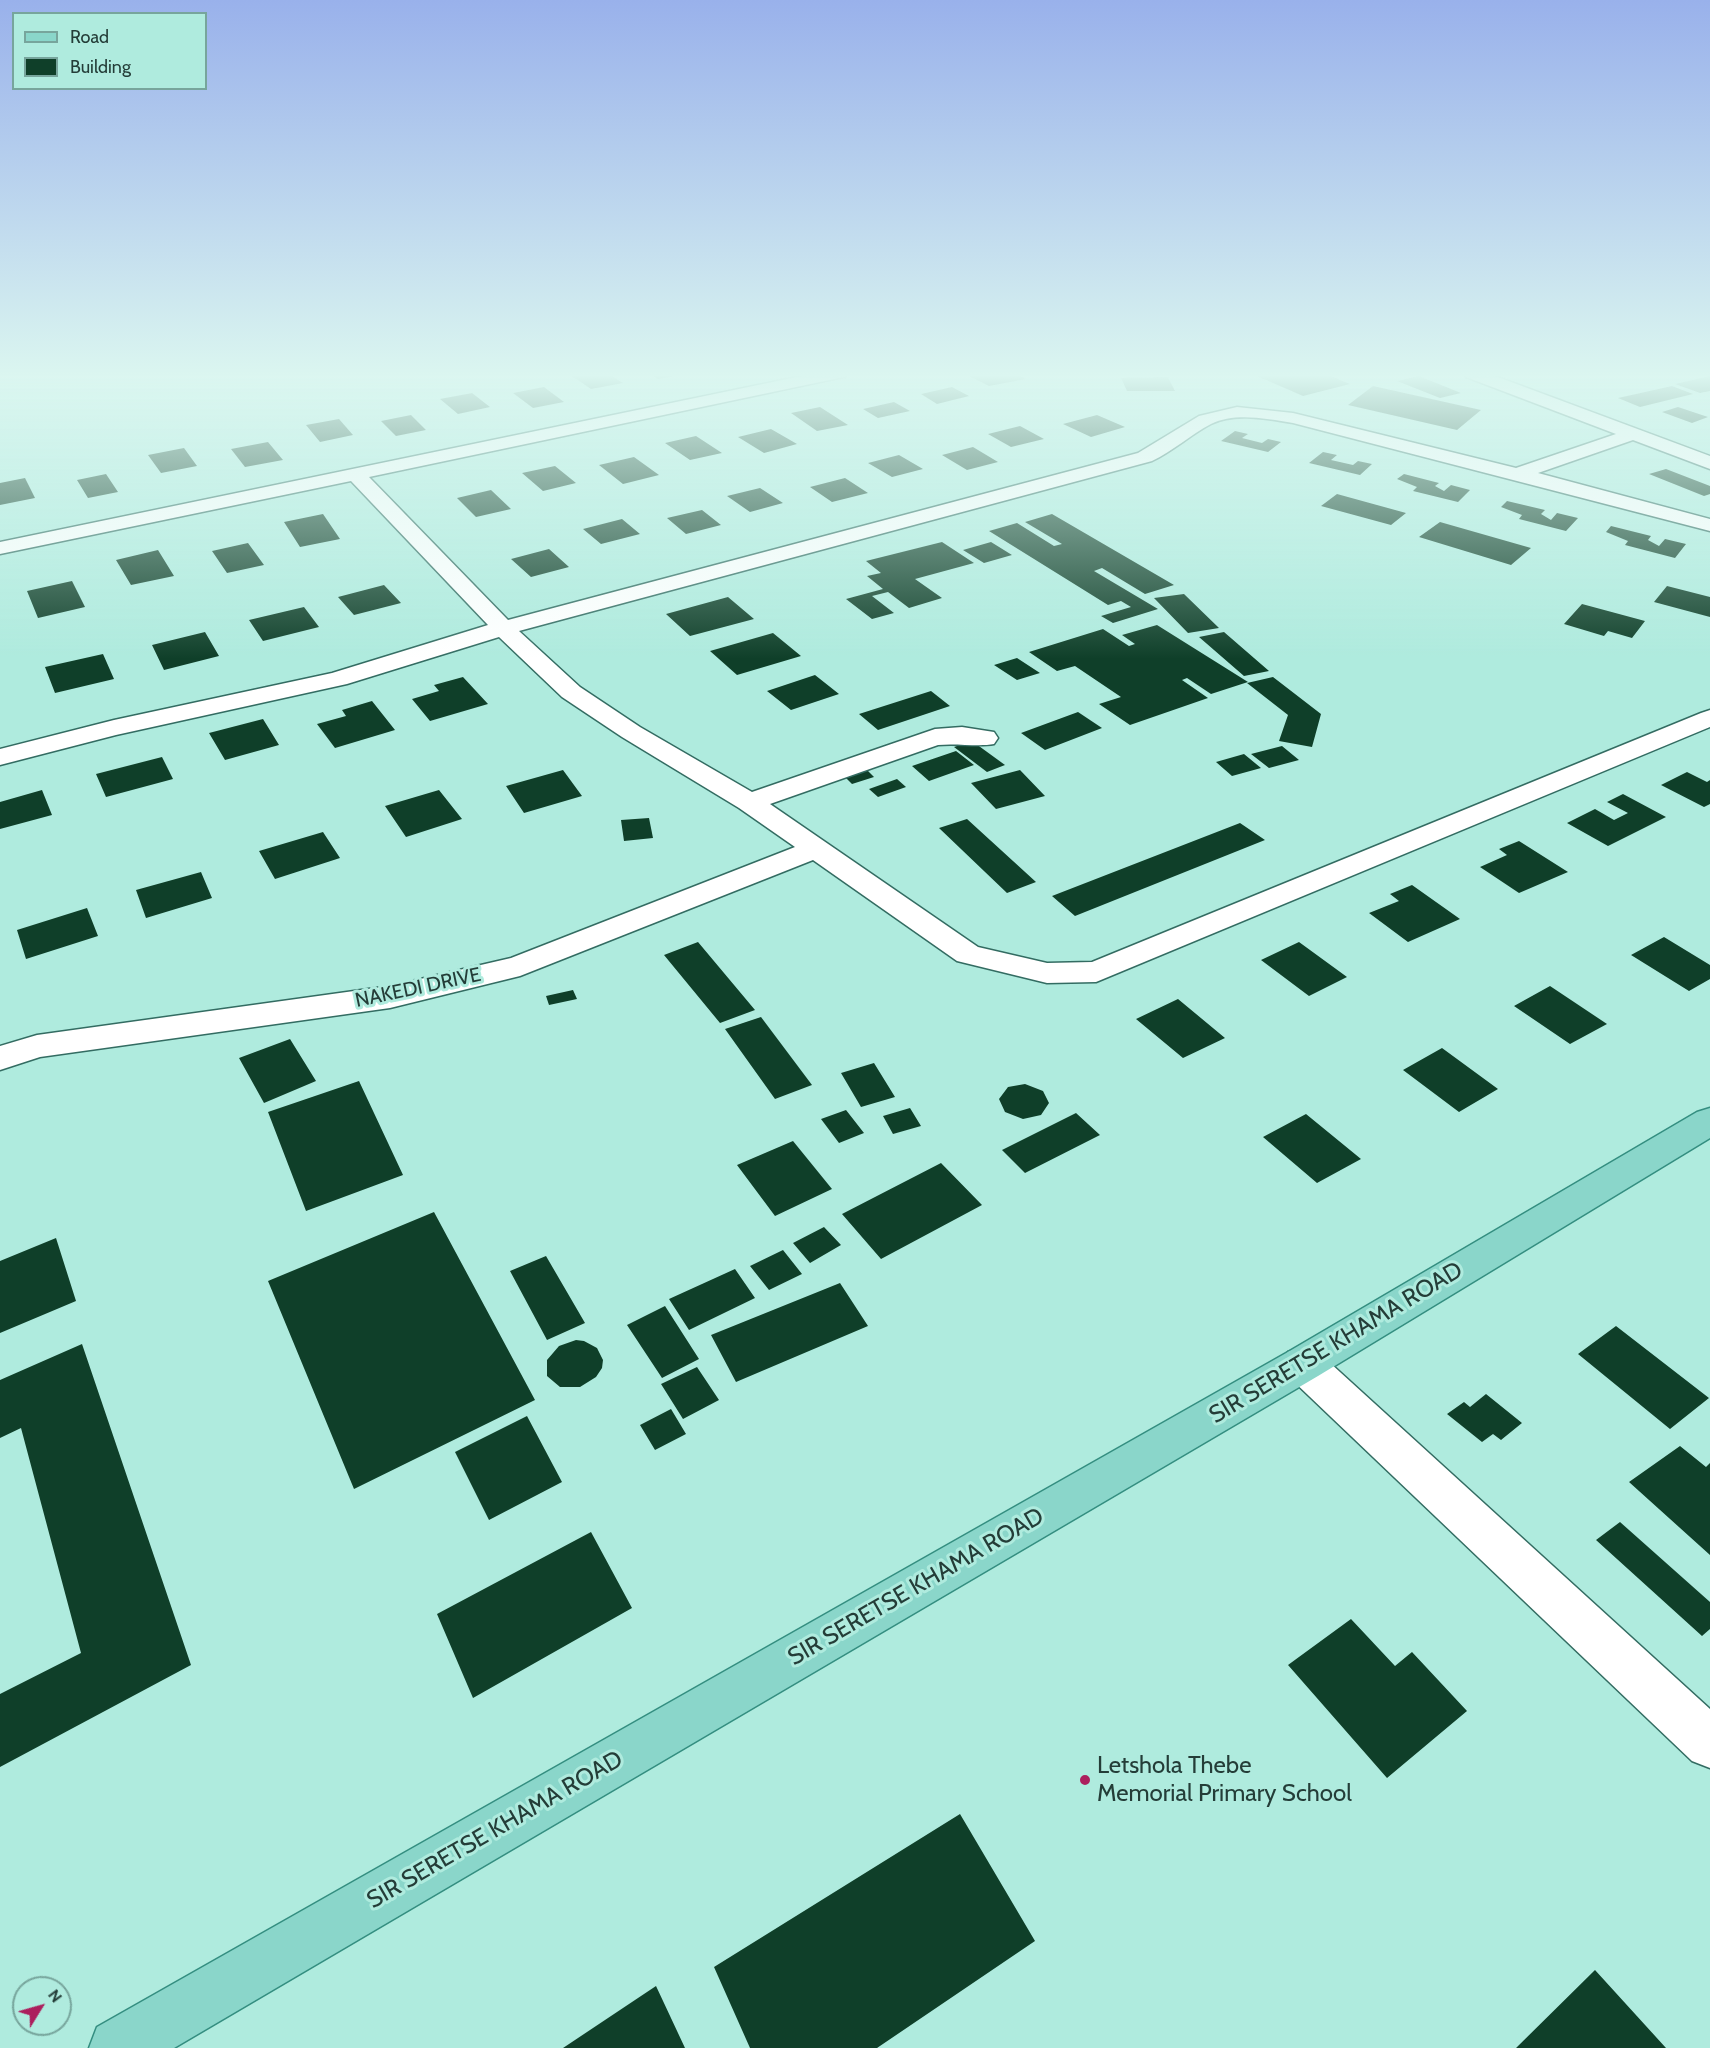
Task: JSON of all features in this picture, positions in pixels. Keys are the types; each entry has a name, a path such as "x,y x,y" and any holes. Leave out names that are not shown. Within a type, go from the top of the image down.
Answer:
{"main road":[{"name":"SIR SERETSE KHAMA ROAD","path":"118,2048 1304,1364 1710,1121"}],"street":[{"path":"0,548 386,469"},
{"path":"0,757 338,679 503,628 1102,469"},
{"path":"1495,469 1710,525"},
{"path":"1517,474 1533,469"},
{"path":"356,475 503,628 571,692 632,732 749,802 968,954 1047,973 1096,972 1710,718"},
{"path":"749,802 935,737 962,735 985,738"},
{"name":"NAKEDI DRIVE","path":"0,1058 37,1046 390,998 520,966 818,848"},
{"path":"1304,1364 1710,1743"}],"building":[{"path":"158,469 184,469 161,473"},
{"path":"543,469 558,469 576,483 543,491 522,473"},
{"path":"604,469 650,469 659,475 623,484"},
{"path":"878,469 923,469 892,477"},
{"path":"1333,469 1367,469 1360,475"},
{"path":"1666,469 1710,486 1710,494 1704,496 1649,474"},
{"path":"106,474 118,492 88,498 77,480"},
{"path":"1404,474 1439,483 1435,486 1444,491 1451,485 1470,490 1458,502 1413,491 1417,487 1397,479"},
{"path":"25,478 35,498 0,505 0,483"},
{"path":"845,478 868,493 832,502 810,487"},
{"path":"760,488 783,503 750,512 727,496"},
{"path":"491,490 511,509 476,517 457,498"},
{"path":"1337,494 1406,513 1391,525 1321,506"},
{"path":"1507,501 1545,510 1541,514 1551,520 1557,513 1578,518 1566,531 1519,519 1522,515 1501,507"},
{"path":"702,510 721,525 686,534 667,518"},
{"path":"323,514 340,539 300,547 284,522"},
{"path":"1052,514 1174,585 1145,594 1102,568 1094,571 1158,609 1113,623 1101,616 1131,607 1121,601 1108,605 989,531 1017,523 1054,546 1062,544 1025,522"},
{"path":"622,519 640,534 601,544 583,529"},
{"path":"1440,522 1531,548 1511,565 1419,537"},
{"path":"1611,526 1651,536 1648,540 1659,546 1665,539 1686,544 1675,558 1625,545 1628,541 1606,532"},
{"path":"942,542 974,563 915,579 942,598 909,608 888,592 872,596 894,613 872,619 846,599 883,589 867,576 881,573 866,561"},
{"path":"991,542 1012,555 984,563 963,550"},
{"path":"248,543 264,565 227,573 212,551"},
{"path":"549,549 569,567 531,577 511,559"},
{"path":"158,550 174,576 131,585 116,560"},
{"path":"72,581 85,607 38,618 27,591"},
{"path":"384,585 401,603 354,615 338,597"},
{"path":"1667,586 1710,597 1710,617 1654,602"},
{"path":"1184,594 1219,628 1188,633 1154,598"},
{"path":"728,597 754,619 690,636 666,614"},
{"path":"1582,604 1645,621 1632,638 1608,631 1604,636 1564,624"},
{"path":"304,607 319,627 263,641 249,620"},
{"path":"1157,625 1248,682 1211,694 1187,678 1182,680 1208,698 1130,725 1099,704 1121,697 1075,666 1057,671 1029,652 1103,629 1129,646 1135,644 1122,635"},
{"path":"205,632 219,656 164,670 152,645"},
{"path":"1224,632 1269,671 1244,676 1199,637"},
{"path":"773,633 801,656 737,675 710,651"},
{"path":"103,654 114,679 55,693 45,667"},
{"path":"1017,658 1040,673 1017,680 994,665"},
{"path":"815,675 839,694 791,710 767,691"},
{"path":"463,677 488,704 430,721 412,699 439,691 434,685"},
{"path":"1273,677 1321,714 1312,747 1279,741 1288,715 1247,683"},
{"path":"931,691 950,706 878,730 859,714"},
{"path":"372,701 395,730 335,748 317,724 346,716 342,710"},
{"path":"1078,712 1102,728 1045,750 1021,733"},
{"path":"263,719 279,745 225,760 209,733"},
{"path":"972,741 1005,765 987,772 954,747"},
{"path":"1282,746 1299,760 1269,768 1251,754"},
{"path":"956,751 974,765 929,781 912,766"},
{"path":"1244,754 1261,768 1232,776 1216,762"},
{"path":"162,757 173,779 106,797 96,774"},
{"path":"866,769 874,777 852,784 844,776"},
{"path":"563,770 582,796 524,813 506,786"},
{"path":"1020,770 1045,796 996,809 971,783"},
{"path":"1687,772 1707,782 1710,780 1710,804 1704,807 1661,785"},
{"path":"897,779 906,787 878,797 869,789"},
{"path":"42,790 52,815 0,829 0,802"},
{"path":"439,790 462,819 406,837 385,806"},
{"path":"1623,794 1666,817 1608,846 1567,823 1595,809 1614,820 1628,813 1607,802"},
{"path":"649,818 653,838 624,841 621,820"},
{"path":"967,819 1036,882 1007,893 939,828"},
{"path":"1240,823 1265,840 1075,916 1052,896"},
{"path":"323,832 340,858 275,879 259,851"},
{"path":"1519,841 1568,872 1519,893 1480,867 1507,855 1499,849"},
{"path":"201,872 212,898 146,918 136,890"},
{"path":"1412,885 1460,919 1408,942 1369,913 1399,901 1390,894"},
{"path":"87,908 98,936 26,959 17,930"},
{"path":"1664,937 1710,965 1710,979 1689,991 1631,955"},
{"path":"698,942 755,1010 720,1023 664,955"},
{"path":"1299,942 1347,977 1309,996 1261,960"},
{"path":"1550,986 1607,1024 1570,1044 1514,1006"},
{"path":"573,990 577,999 549,1005 546,996"},
{"path":"1178,999 1225,1038 1183,1058 1136,1019"},
{"path":"761,1017 812,1085 775,1099 725,1029"},
{"path":"290,1039 316,1081 264,1103 239,1058"},
{"path":"1442,1048 1498,1089 1459,1112 1403,1070"},
{"path":"874,1063 895,1097 861,1107 841,1073"},
{"path":"359,1081 403,1175 306,1211 268,1112"},
{"path":"1025,1084 1043,1091 1049,1103 1041,1115 1023,1119 1005,1112 999,1099 1008,1087"},
{"path":"910,1108 921,1126 893,1134 883,1116"},
{"path":"846,1110 864,1133 839,1143 821,1119"},
{"path":"1076,1113 1100,1135 1025,1173 1002,1150"},
{"path":"1306,1114 1361,1159 1317,1183 1263,1137"},
{"path":"793,1141 832,1189 775,1216 737,1165"},
{"path":"941,1163 982,1205 881,1259 842,1214"},
{"path":"434,1212 535,1400 354,1489 268,1281"},
{"path":"824,1227 841,1245 810,1263 793,1243"},
{"path":"56,1238 76,1301 0,1333 0,1261"},
{"path":"783,1250 802,1274 769,1290 750,1266"},
{"path":"546,1256 585,1323 547,1340 510,1271"},
{"path":"735,1269 755,1298 689,1330 669,1299"},
{"path":"840,1283 868,1326 736,1382 711,1335"},
{"path":"665,1306 699,1359 662,1378 627,1325"},
{"path":"1616,1326 1709,1398 1670,1429 1578,1354"},
{"path":"576,1340 584,1341 597,1348 603,1360 602,1368 596,1377 580,1387 560,1387 547,1376 547,1360 559,1346"},
{"path":"82,1344 191,1665 0,1767 0,1694 81,1653 21,1428 0,1438 0,1380"},
{"path":"697,1367 719,1400 683,1419 661,1384"},
{"path":"1486,1394 1522,1423 1501,1440 1493,1434 1482,1442 1447,1414 1464,1402 1470,1407"},
{"path":"671,1409 686,1434 655,1450 640,1425"},
{"path":"527,1416 562,1482 489,1520 455,1452"},
{"path":"1680,1446 1706,1467 1710,1463 1710,1555 1629,1482"},
{"path":"1620,1522 1710,1602 1710,1629 1702,1636 1596,1540"},
{"path":"591,1532 632,1608 473,1698 437,1614"},
{"path":"1351,1619 1395,1666 1412,1652 1467,1711 1387,1778 1288,1665"},
{"path":"960,1814 1035,1941 877,2048 750,2048 714,1967"},
{"path":"1595,1970 1666,2048 1516,2048"},
{"path":"656,1986 685,2048 563,2048"}],"place":[{"name":"Letshola Thebe Memorial Primary School","path":"1085,1780"}]}
